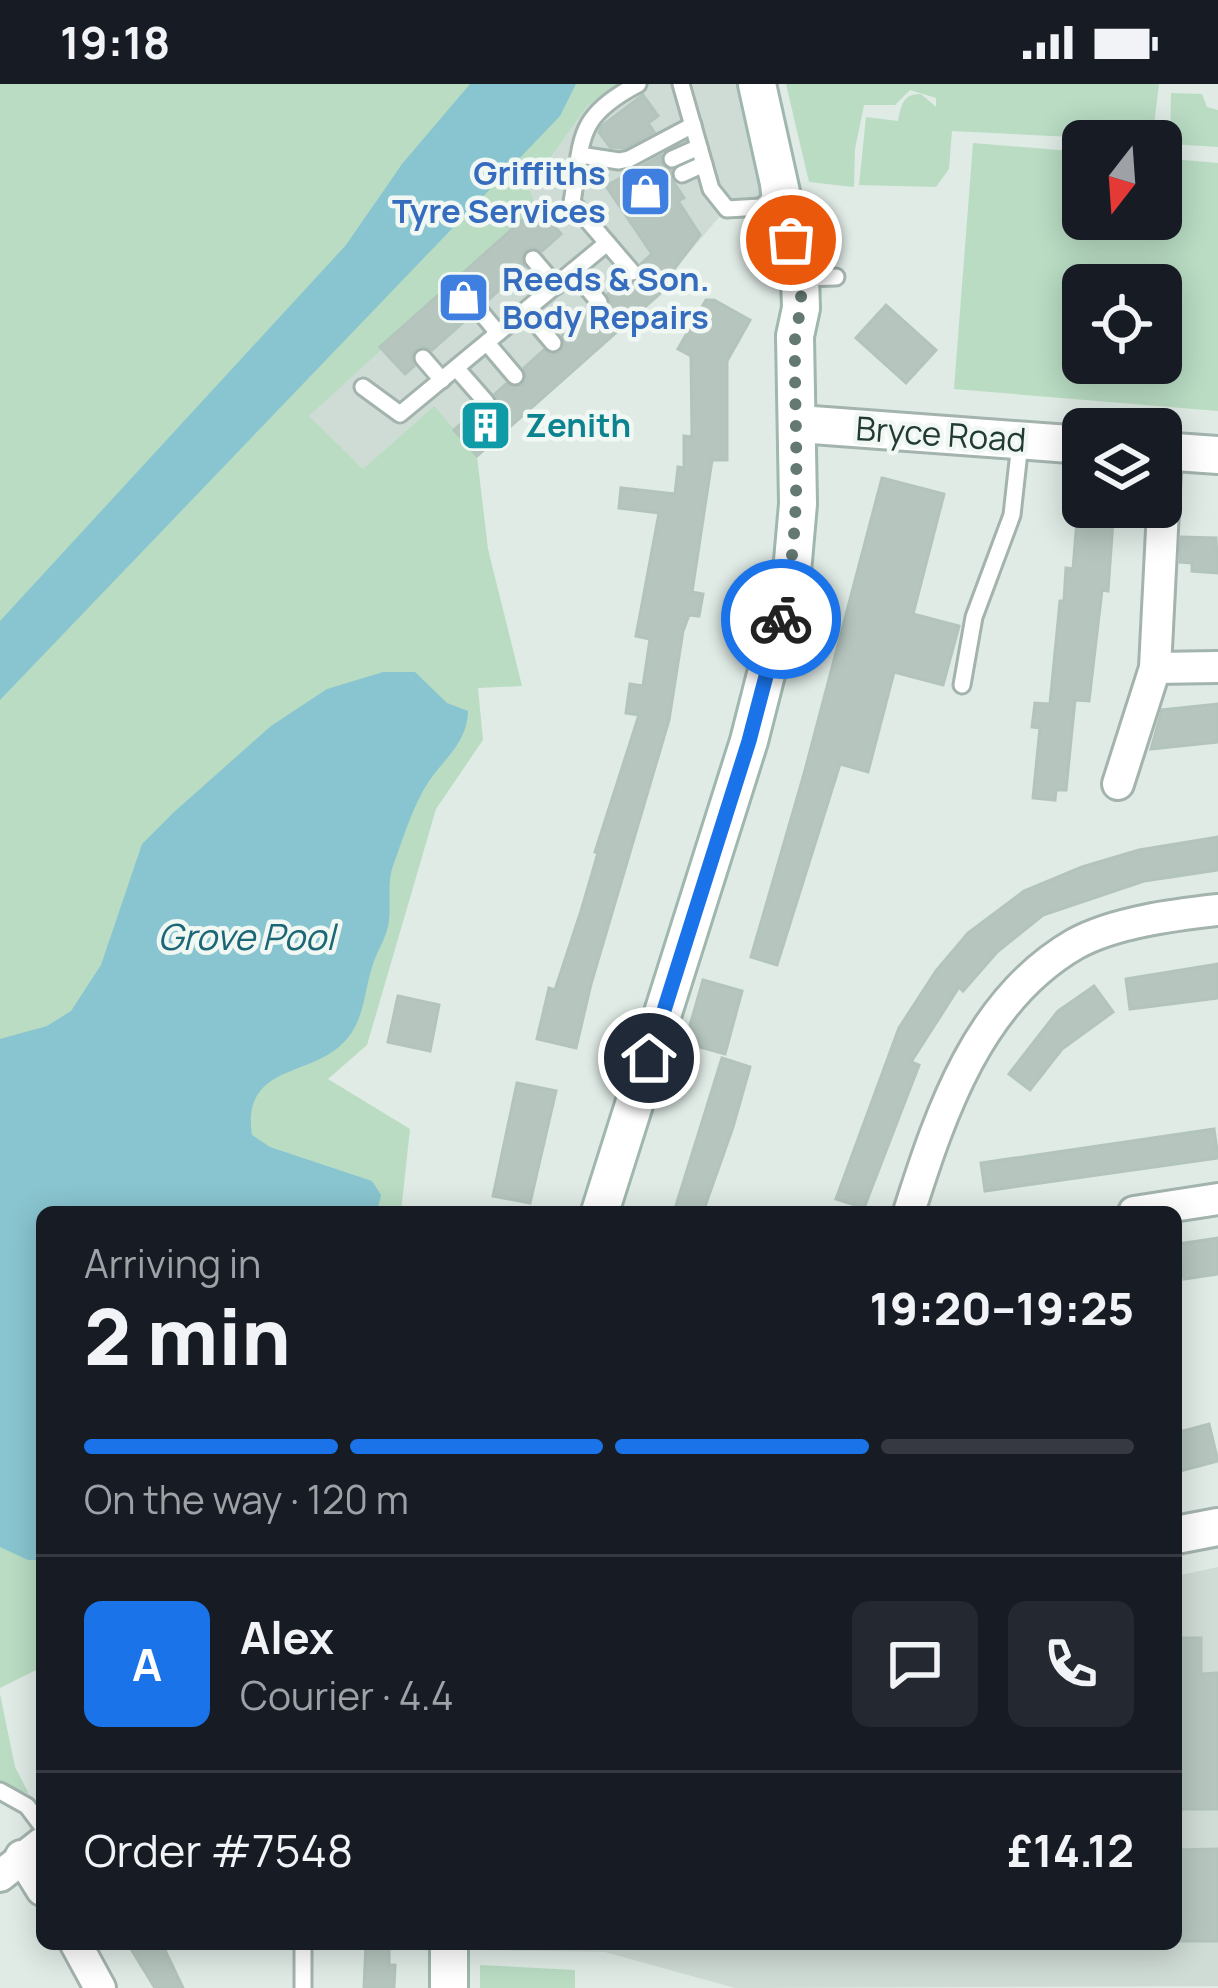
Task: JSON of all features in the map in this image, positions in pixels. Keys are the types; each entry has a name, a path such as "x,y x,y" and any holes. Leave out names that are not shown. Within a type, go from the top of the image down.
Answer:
{"main road":[{"path":"734,84 779,306 795,336"},
{"path":"602,1206 736,784 792,572 799,424 795,336 801,308 818,278 774,164 757,84"},
{"name":"Bryce Road","path":"799,424 1062,443"},
{"path":"1182,452 1218,455"},
{"path":"1182,1534 1218,1527"},
{"path":"449,1950 449,1988"}],"street":[{"path":"1118,784 1154,668 1160,528"},
{"path":"1154,668 1218,667"},
{"path":"911,1206 937,1126 978,1041 1017,991 1076,944 1156,917 1218,910"},
{"path":"1173,1206 1218,1199"},
{"path":"79,1950 100,1988"}],"lane":[{"path":"632,272 572,202 591,116 638,84"},
{"path":"681,84 711,189 728,208 761,207 770,199 767,174 774,164"},
{"path":"580,155 629,159 693,125"},
{"path":"672,159 701,156"},
{"path":"682,174 701,156"},
{"path":"363,387 400,414 607,243"},
{"path":"533,260 556,286"},
{"path":"573,271 599,302"},
{"path":"478,309 514,376"},
{"path":"526,311 553,343"},
{"path":"423,358 442,380"},
{"path":"457,369 486,402"},
{"path":"962,685 974,617 1012,515 1021,440"},
{"path":"0,1791 27,1806 36,1818"},
{"path":"303,1950 304,1988"}],"shaded area":[{"path":"598,84 747,84 767,174 761,207 721,215 669,276 673,282 477,456 433,407 363,469 308,417 529,190"},
{"path":"1218,1567 1218,1986 735,1988 605,1952 479,1950 1182,1950 1182,1575"}],"green space":[{"path":"0,84 617,84 588,105 529,189 537,207 309,416 363,469 434,406 477,456 488,549 522,686 478,688 483,740 436,809 367,1045 328,1079 410,1129 402,1206 36,1206 36,1670 0,1688"},
{"path":"786,84 1159,84 1155,120 1062,120 1062,136 952,131 949,169 936,187 859,185 866,117 898,121 907,98 921,94 936,107 936,98 910,90 895,105 864,105 855,149 854,187 809,182"},
{"path":"1171,93 1202,94 1207,107 1218,110 1218,147 1182,145 1182,120 1170,120"},
{"path":"973,143 1062,150 1062,240 1182,240 1182,160 1218,163 1218,411 954,389"},
{"path":"0,1694 15,1767 29,1794 6,1785 0,1797"},
{"path":"480,1965 575,1970 575,1988 480,1988"}],"water":[{"path":"470,84 576,84 560,116 0,700 0,621 346,245 402,164"},
{"name":"Grove Pool","path":"383,672 415,672 447,703 468,711 458,744 424,789 403,837 391,872 388,927 357,1024 331,1053 268,1083 251,1112 252,1135 270,1147 372,1181 381,1195 378,1206 36,1206 36,1560 28,1560 0,1547 0,1039 47,1026 71,1011 101,965 142,844 271,726 327,689"}],"building":[{"path":"643,95 658,116 648,123 654,132 625,148 610,147 599,132 602,126"},
{"path":"661,156 684,198 678,201 700,235 668,277 673,282 477,456 454,430 477,410 493,412 498,405 495,394 506,384 522,386 527,379 524,368 544,350 550,355 560,353 565,346 562,335 590,310 600,314 608,310 608,294 623,280 633,284 643,277 641,264 652,254 606,186"},
{"path":"537,207 561,234 542,251 532,247 524,251 524,267 487,301 477,297 470,301 469,317 432,350 422,346 414,350 414,366 405,374 380,347"},
{"path":"706,300 750,320 727,361 727,460 712,460 692,592 703,594 699,616 689,615 683,631 669,720 576,1048 537,1039 549,988 555,990 639,715 626,713 630,684 643,686 650,639 636,636 659,513 619,508 621,488 675,494 678,467 684,468 684,436 692,437 691,356 678,349"},
{"path":"886,305 936,350 906,383 856,338"},
{"path":"882,478 944,494 913,614 959,626 943,685 894,672 868,772 840,764 777,965 751,957"},
{"path":"1076,528 1112,528 1108,591 1102,590 1089,701 1075,700 1066,790 1056,790 1055,800 1033,798 1040,728 1032,727 1035,703 1050,704 1060,601 1064,601 1066,568 1073,569"},
{"path":"1181,537 1216,538 1218,573 1192,571 1192,563 1180,562"},
{"path":"1218,704 1218,742 1151,749 1162,710"},
{"path":"1218,837 1218,870 1144,881 1043,915 997,952 963,991 959,987 911,1062 919,1065 865,1206 836,1199 899,1028 968,933 1024,891 1139,850"},
{"path":"1218,964 1218,998 1130,1009 1126,979"},
{"path":"703,980 742,991 725,1054 685,1043"},
{"path":"1094,986 1113,1012 1062,1049 1030,1090 1009,1074 1058,1011"},
{"path":"398,996 439,1005 430,1051 388,1042"},
{"path":"722,1058 750,1067 705,1206 676,1206"},
{"path":"517,1083 556,1091 530,1203 493,1196"},
{"path":"1214,1129 1218,1158 985,1191 981,1163"},
{"path":"1218,1238 1218,1274 1184,1279 1182,1243"},
{"path":"1209,1424 1218,1461 1182,1470 1182,1431"},
{"path":"1182,1638 1201,1638 1201,1674 1218,1673 1218,1809 1182,1809"},
{"path":"1218,1849 1218,1941 1182,1941 1182,1850"},
{"path":"132,1950 165,1950 183,1988 155,1988"},
{"path":"366,1950 389,1950 389,1965 395,1965 394,1988 364,1988"}],"way so far":[{"path":"781,619 792,572 798,504 795,336 801,308 791,240"}],"place":[{"name":"Griffiths Tyre Services","path":"645,192"},
{"name":"Reeds & Son. Body Repairs","path":"463,298"},
{"name":"Zenith","path":"486,425"}],"route":[{"path":"649,1058 749,741 781,619"}]}
